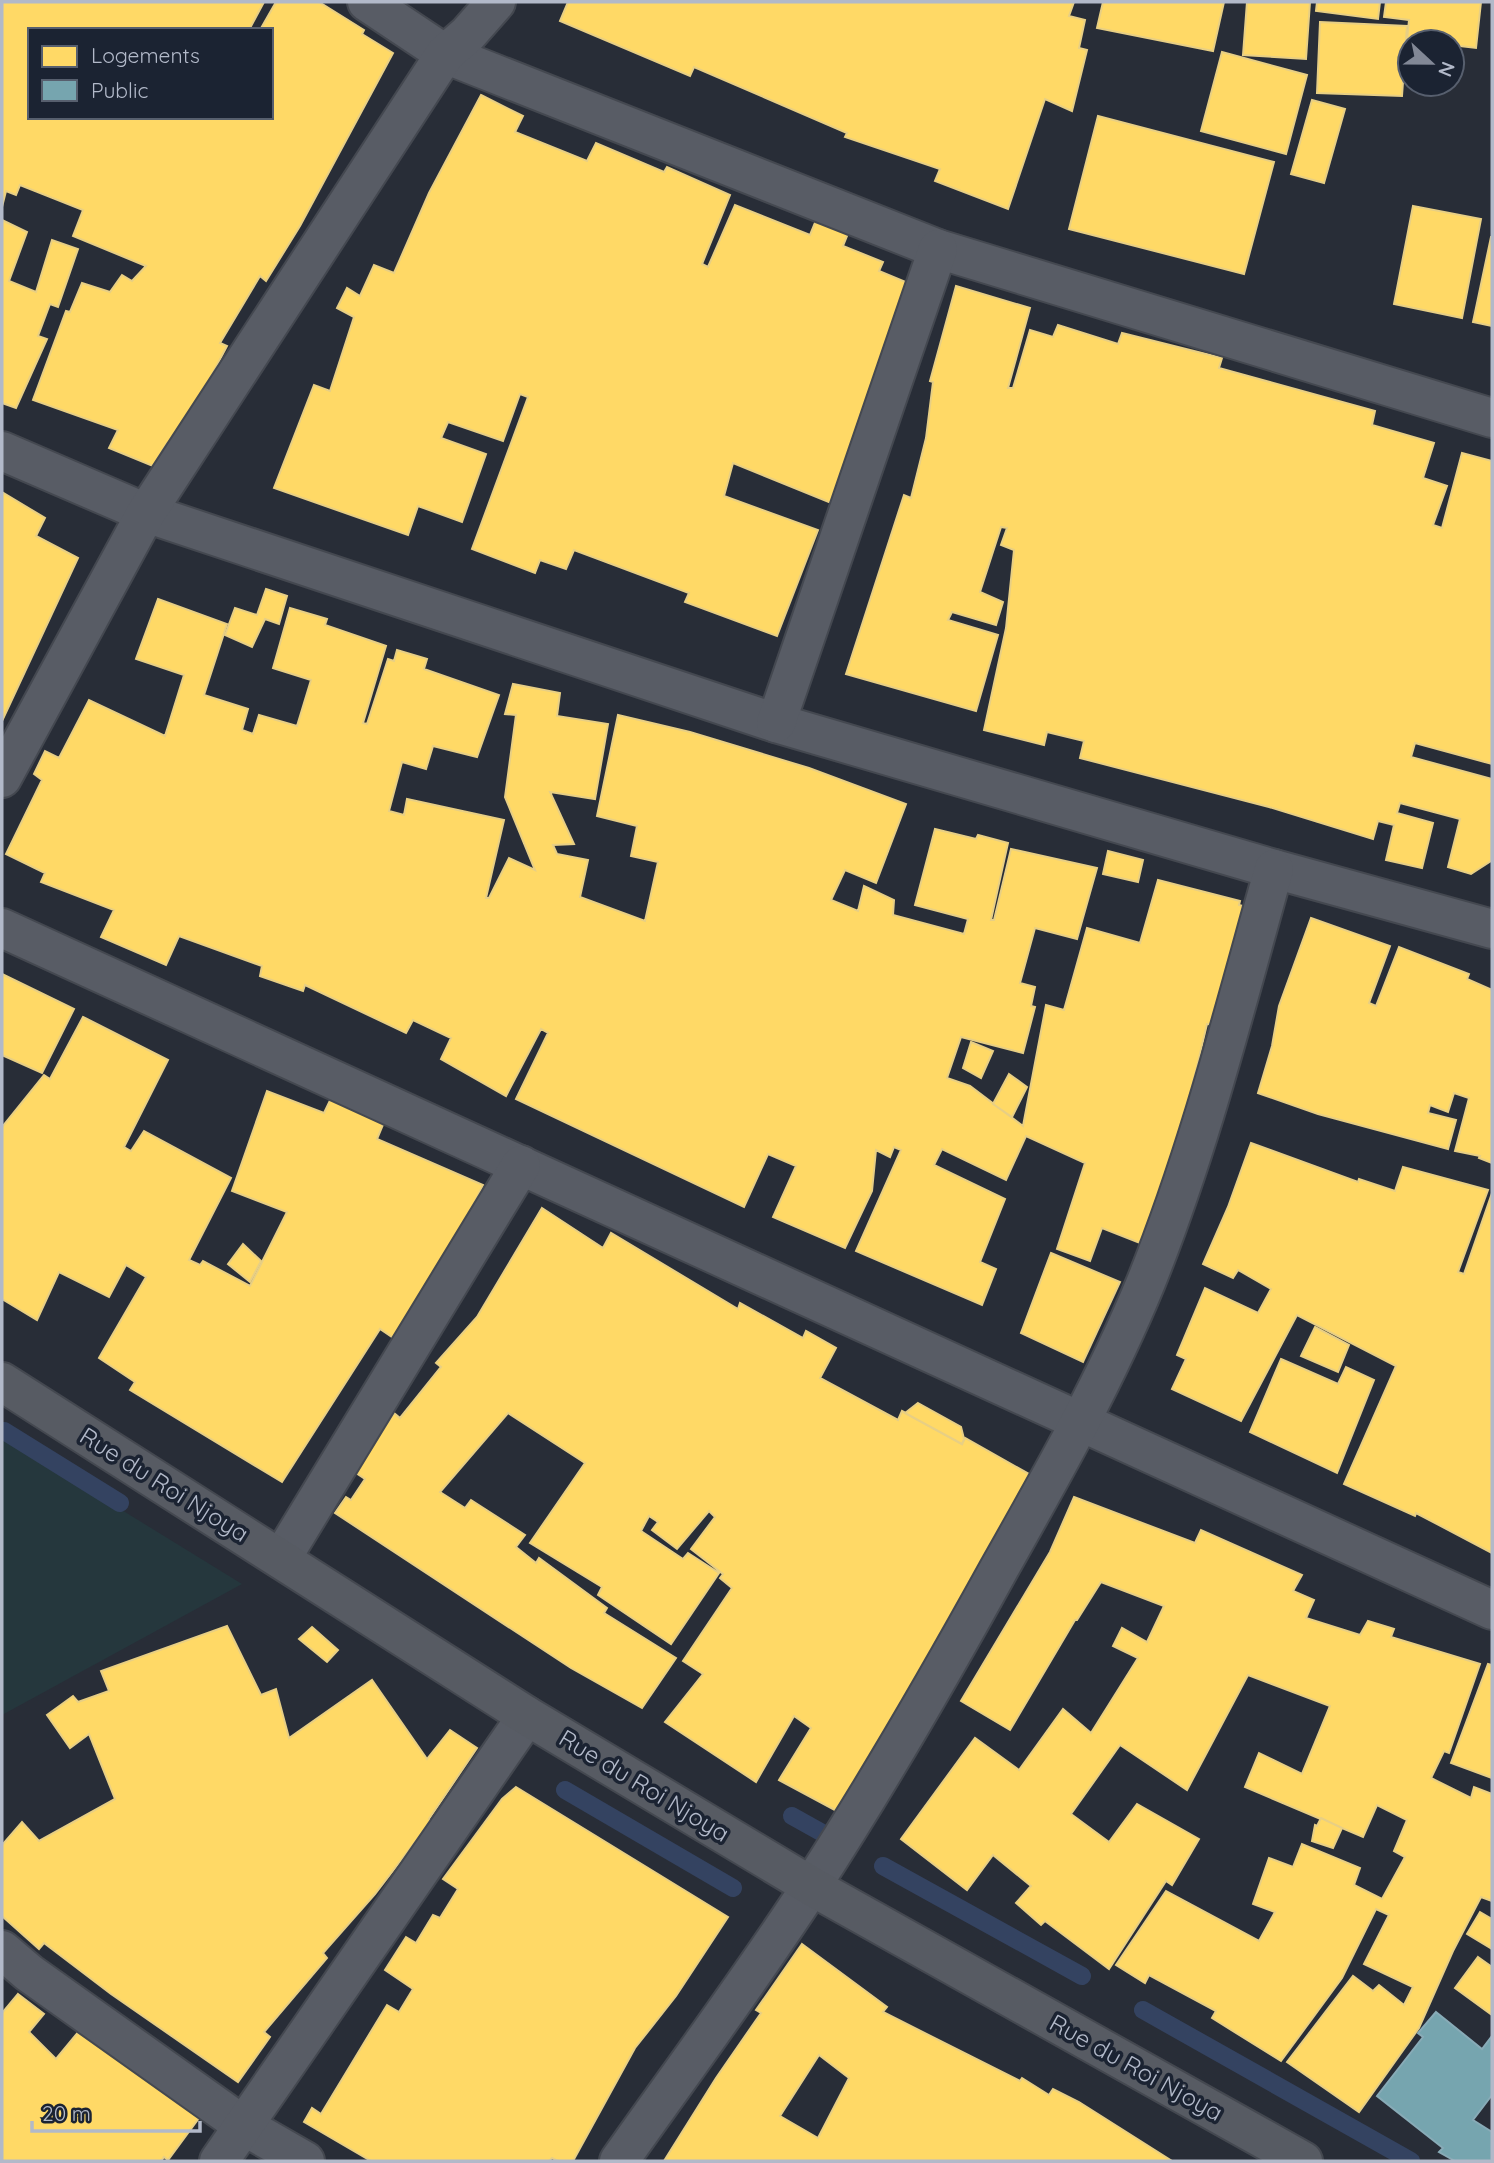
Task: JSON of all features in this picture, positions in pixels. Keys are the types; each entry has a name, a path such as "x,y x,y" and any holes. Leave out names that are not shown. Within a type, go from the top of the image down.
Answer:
{"main road":[{"name":"Rue du Roi Njoya","path":"2,1382 527,1716 811,1886 1303,2161"}],"street":[{"path":"368,2 445,54 938,249 1492,418"},
{"path":"2,778 146,513 445,54 468,34 496,2"},
{"path":"775,723 938,249"},
{"path":"2,451 146,513 775,723 1274,869 1492,929"},
{"path":"620,2161 811,1886 885,1768 1082,1422 1144,1286 1194,1151 1274,869"},
{"path":"2,928 1492,1610"},
{"path":"281,1559 521,1165"},
{"path":"219,2161 527,1716"},
{"path":"2,1951 244,2126 305,2161"}],"shaded area":[{"path":"2,1435 21,1448 242,1584 2,1715"}],"building: Logements":[{"path":"2,2 264,2 250,28 28,28 28,119 273,119 273,28 261,28 276,2 319,2 364,30 362,34 393,53 300,226 266,281 260,276 220,343 227,346 174,447 167,443 153,466 109,448 118,430 33,400 66,311 70,312 82,283 110,292 122,275 132,281 146,266 73,236 83,210 20,185 16,195 6,191 2,207"},
{"path":"568,2 1074,2 1069,16 1085,20 1079,48 1087,50 1072,111 1045,99 1008,209 935,181 940,169 845,137 847,133 694,67 690,76 560,21"},
{"path":"1103,2 1224,2 1213,51 1097,28"},
{"path":"1247,2 1310,2 1306,59 1243,55"},
{"path":"1317,2 1380,2 1378,19 1316,11"},
{"path":"1386,2 1481,2 1476,48 1466,47 1466,28 1408,28 1409,20 1384,17"},
{"path":"1320,22 1407,26 1396,28 1396,96 1317,93"},
{"path":"1222,52 1307,75 1286,154 1201,131"},
{"path":"481,95 523,116 515,132 587,161 596,143 664,172 667,167 730,195 702,264 708,267 735,205 810,235 819,213 851,226 843,246 883,262 879,271 913,285 836,505 733,463 724,496 818,530 777,636 685,602 689,593 574,550 566,569 540,560 535,573 472,549 528,397 520,394 503,441 448,422 441,438 486,454 462,522 418,506 408,535 274,488 314,385 330,391 354,317 337,308 347,288 360,296 374,265 394,273 429,193"},
{"path":"1312,100 1345,109 1324,183 1291,174"},
{"path":"1098,116 1274,162 1244,274 1069,229"},
{"path":"1413,206 1481,219 1462,318 1394,304"},
{"path":"2,220 27,232 9,281 36,292 52,240 78,249 58,307 50,304 38,336 47,339 16,408 2,403"},
{"path":"1492,237 1492,326 1473,322"},
{"path":"956,286 1030,308 1008,388 1013,388 1030,330 1053,337 1058,325 1118,344 1122,333 1222,358 1219,368 1375,411 1372,425 1434,443 1423,478 1447,486 1433,525 1442,528 1462,453 1492,461 1492,764 1415,743 1411,757 1492,779 1491,861 1471,874 1448,867 1460,819 1400,803 1397,813 1433,823 1422,868 1386,860 1394,825 1378,821 1373,839 1269,807 1080,758 1084,741 1047,732 1044,745 984,730 1006,628 1014,550 1001,545 1007,528 1001,527 980,592 1003,602 996,625 952,612 948,620 998,635 976,711 846,674 904,495 911,498 926,438 933,382 930,381"},
{"path":"2,492 45,518 36,536 78,558 2,721"},
{"path":"266,589 287,596 279,624 265,619 252,647 225,635 235,608 257,615"},
{"path":"158,599 227,624 204,695 248,709 242,730 253,734 259,715 297,726 311,680 273,668 290,608 327,619 325,625 386,646 363,723 367,724 388,659 394,661 397,650 427,659 424,669 499,695 477,757 433,746 426,769 402,762 389,811 404,815 407,799 504,820 486,898 489,898 509,858 535,870 505,797 516,715 505,714 513,684 560,693 557,716 608,724 595,799 550,792 574,844 553,845 557,854 588,860 580,897 645,921 658,862 631,856 637,826 597,816 618,715 690,732 809,768 906,804 876,883 845,870 831,900 858,911 864,886 894,900 893,915 964,934 968,919 915,905 935,829 976,839 978,835 1008,843 991,920 994,920 1011,849 1097,868 1077,939 1035,928 1020,983 1035,987 1031,1006 1035,1007 1023,1053 961,1037 947,1078 970,1086 1023,1126 1046,1005 1064,1010 1087,928 1140,943 1158,880 1240,901 1239,905 1247,907 1215,1025 1207,1024 1168,1189 1150,1247 1102,1228 1090,1261 1057,1249 1085,1163 1026,1136 1006,1180 942,1149 934,1165 1005,1199 980,1262 996,1269 982,1305 856,1251 901,1150 894,1147 890,1157 876,1150 872,1191 845,1248 773,1217 796,1166 768,1154 744,1207 516,1099 548,1033 541,1029 506,1096 441,1059 451,1038 413,1020 406,1033 305,985 303,991 260,976 262,966 179,936 166,965 101,937 114,910 41,882 45,873 6,854 42,780 34,774 45,751 59,758 89,700 165,736 184,675 136,659"},
{"path":"1108,851 1143,860 1138,882 1103,874"},
{"path":"1311,918 1390,946 1369,1003 1376,1006 1399,947 1469,974 1467,979 1492,990 1492,1163 1479,1158 1480,1156 1455,1151 1469,1098 1454,1093 1448,1112 1430,1105 1428,1113 1456,1120 1448,1149 1318,1114 1258,1093 1272,1046 1279,1006"},
{"path":"2,974 74,1009 42,1073 2,1055"},
{"path":"83,1017 168,1060 124,1147 131,1151 144,1131 231,1178 189,1260 200,1265 203,1261 250,1286 287,1212 232,1191 267,1091 324,1113 335,1090 387,1115 377,1139 483,1185 440,1274 395,1339 380,1329 282,1482 130,1390 135,1382 99,1358 146,1277 126,1265 109,1297 59,1272 37,1320 2,1299 2,1127 44,1075 50,1079"},
{"path":"971,1042 993,1051 981,1078 963,1068"},
{"path":"1009,1074 1027,1087 1012,1117 993,1104"},
{"path":"1251,1143 1358,1182 1359,1179 1395,1191 1403,1167 1488,1190 1458,1272 1464,1274 1492,1193 1492,1553 1416,1513 1415,1516 1344,1484 1396,1366 1297,1315 1241,1421 1172,1389 1186,1359 1177,1355 1205,1288 1258,1313 1271,1289 1238,1270 1233,1278 1203,1264 1228,1207"},
{"path":"542,1208 603,1248 611,1233 738,1309 740,1303 803,1338 806,1331 836,1348 820,1378 898,1420 902,1411 962,1444 965,1438 1036,1478 842,1814 779,1780 811,1728 794,1716 756,1782 665,1722 703,1674 683,1661 732,1588 720,1578 723,1574 691,1549 715,1517 709,1511 677,1549 652,1530 658,1522 649,1516 641,1531 683,1559 688,1553 719,1573 671,1644 598,1595 602,1587 530,1543 585,1463 508,1413 440,1492 465,1508 471,1500 525,1535 516,1547 536,1563 539,1558 607,1608 604,1613 676,1658 642,1708 571,1668 335,1513 346,1497 351,1500 365,1479 356,1473 394,1413 400,1418 441,1367 436,1363 477,1317"},
{"path":"243,1244 261,1261 250,1282 228,1264"},
{"path":"1051,1253 1120,1282 1083,1362 1021,1333"},
{"path":"1315,1327 1349,1345 1338,1372 1301,1356"},
{"path":"1281,1359 1338,1384 1346,1367 1374,1380 1337,1473 1250,1432"},
{"path":"918,1403 961,1427 964,1439 962,1444 905,1413"},
{"path":"1074,1497 1195,1543 1201,1530 1302,1575 1293,1591 1314,1600 1306,1618 1360,1635 1368,1621 1394,1629 1391,1637 1480,1664 1449,1753 1444,1751 1431,1778 1471,1798 1474,1787 1492,1794 1492,1901 1481,1897 1453,1951 1419,2028 1359,2112 1287,2062 1353,1976 1373,1991 1379,1985 1404,2005 1413,1987 1364,1964 1389,1915 1376,1909 1342,1978 1281,2061 1212,2018 1216,2011 1149,1975 1145,1983 1116,1965 1166,1891 1259,1941 1275,1912 1253,1904 1269,1858 1293,1867 1302,1844 1360,1868 1354,1885 1382,1899 1405,1857 1394,1851 1407,1820 1377,1805 1363,1837 1245,1787 1259,1753 1302,1774 1330,1706 1248,1675 1187,1790 1120,1745 1071,1814 1109,1842 1137,1804 1199,1839 1172,1885 1166,1881 1109,1969 1045,1921 1041,1925 1016,1903 1031,1886 993,1855 967,1890 901,1839 975,1738 1019,1770 1063,1709 1091,1733 1138,1658 1113,1646 1122,1628 1147,1642 1164,1606 1101,1582 1075,1620 1010,1730 961,1701 1050,1552"},
{"path":"227,1626 261,1695 276,1689 289,1738 372,1680 427,1759 450,1730 477,1748 429,1819 431,1821 375,1894 323,1953 327,1958 264,2032 270,2037 238,2082 111,1994 44,1943 39,1949 2,1916 2,1845 22,1822 39,1841 115,1799 89,1734 70,1748 47,1715 73,1696 78,1702 109,1691 101,1671"},
{"path":"312,1627 338,1650 327,1662 299,1639"},
{"path":"1488,1664 1492,1665 1492,1778 1451,1763"},
{"path":"516,1787 728,1917 676,1996 635,2048 573,2161 558,2161 552,2158 549,2161 371,2161 304,2122 312,2108 321,2114 387,2005 399,2012 413,1989 385,1970 406,1937 416,1943 433,1915 440,1918 458,1889 443,1879 502,1799"},
{"path":"1321,1818 1342,1828 1333,1848 1312,1841 1315,1825 1317,1826"},
{"path":"1480,1912 1492,1919 1492,1949 1467,1934"},
{"path":"802,1944 887,2007 883,2012 1020,2081 1022,2078 1049,2095 1053,2089 1079,2102 1172,2161 664,2161 761,2013 756,2010","holes":["819,2055 849,2078 818,2138 780,2116"]},
{"path":"1478,1957 1492,1967 1492,2015 1455,1988"},
{"path":"18,1994 44,2014 29,2032 56,2059 84,2025 202,2114 168,2160 164,2157 161,2161 2,2161 2,2013"}],"building: Public":[{"path":"1436,2012 1482,2049 1492,2036 1492,2095 1473,2120 1492,2132 1492,2161 1455,2161 1439,2152 1443,2148 1377,2096 1423,2037 1418,2033"}],"waterway":[{"path":"4,1431 120,1503"},
{"path":"565,1790 733,1888"},
{"path":"792,1816 844,1845"},
{"path":"883,1866 1082,1976"},
{"path":"1143,2010 1411,2161"}]}
